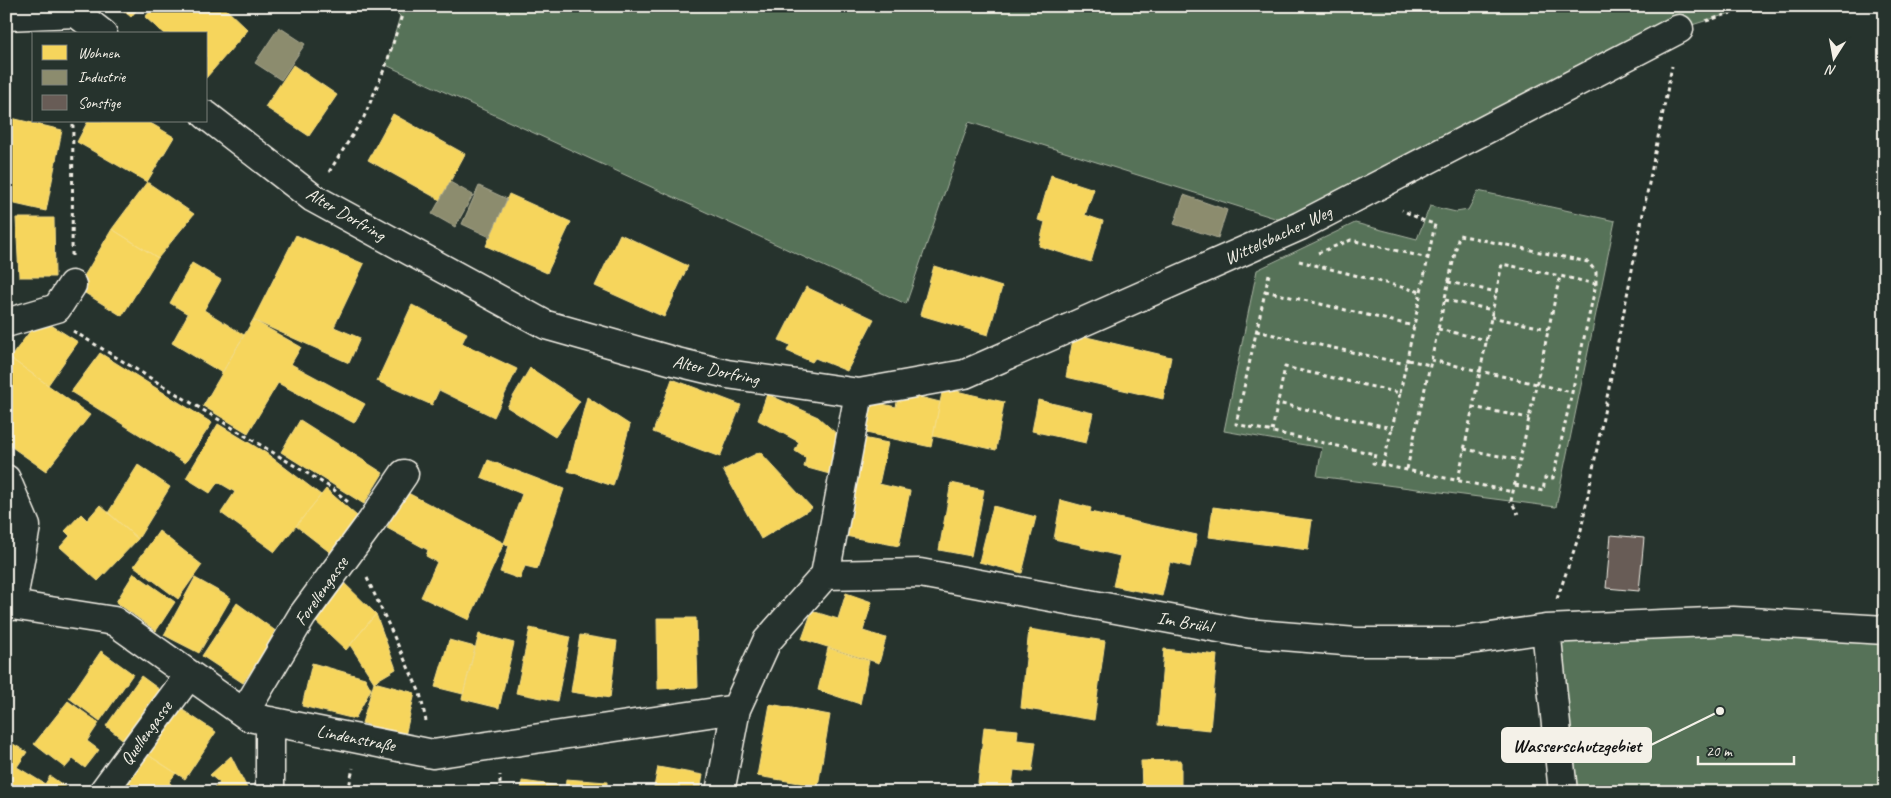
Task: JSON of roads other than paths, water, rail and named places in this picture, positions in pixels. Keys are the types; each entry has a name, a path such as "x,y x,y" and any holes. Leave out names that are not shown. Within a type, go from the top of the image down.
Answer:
{"street":[{"path":"6,16 76,13 100,32"},
{"name":"Wittelsbacher Weg","path":"859,393 965,374 1291,230 1679,29"},
{"name":"Alter Dorfring","path":"208,117 313,198 546,325 673,362 727,374 859,393"},
{"path":"6,323 57,308 72,285"},
{"path":"720,792 736,709 767,641 825,575 859,393"},
{"name":"Forellengasse","path":"244,713 302,616 404,474"},
{"path":"6,479 26,526 9,607"},
{"name":"Im Brühl","path":"825,575 920,573 1246,633 1356,642 1456,642 1546,629 1733,621 1885,630"},
{"name":"Lindenstraße","path":"9,607 114,621 250,717 433,754 736,709"},
{"path":"1546,629 1562,792"},
{"name":"Quellengasse","path":"103,792 189,675"},
{"path":"270,721 270,792"}],"place":[{"name":"Wasserschutzgebiet","path":"1720,711"}]}
